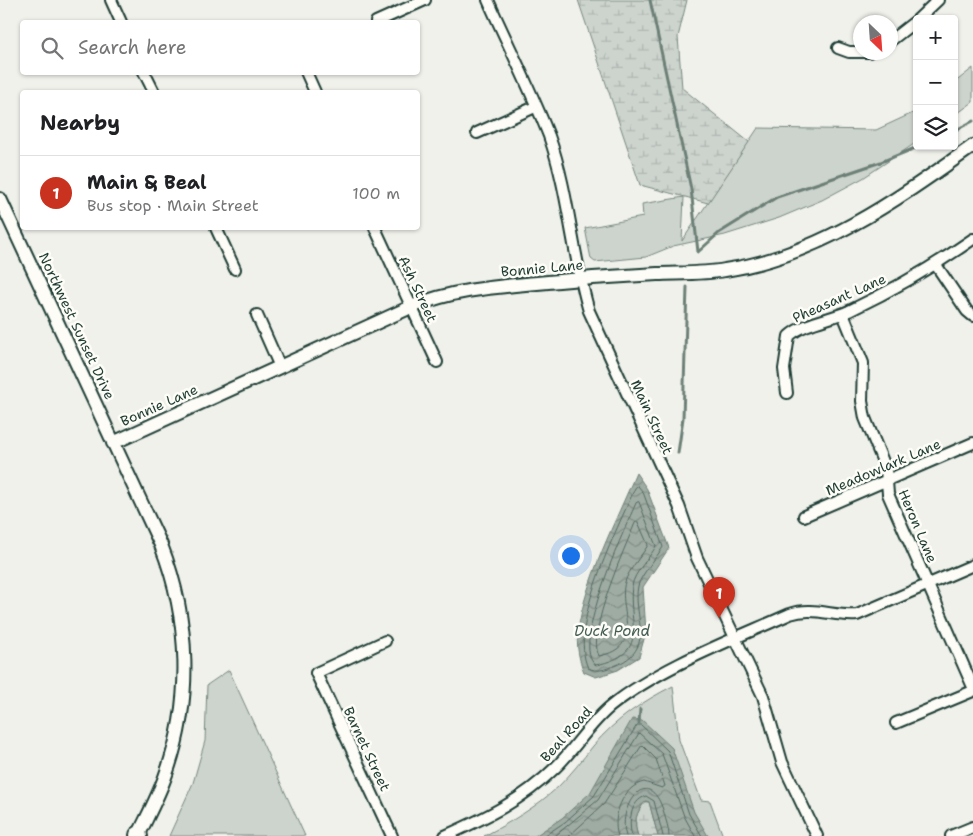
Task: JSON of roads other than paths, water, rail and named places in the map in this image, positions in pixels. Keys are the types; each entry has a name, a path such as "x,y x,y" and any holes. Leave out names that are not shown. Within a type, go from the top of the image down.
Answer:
{"street":[{"path":"111,0 120,20"},
{"path":"380,20 425,0"},
{"name":"Main Street","path":"488,0 554,154 580,279 589,310 679,506 697,558 763,696 782,762 817,836"},
{"path":"922,15 938,0"},
{"path":"898,35 913,23"},
{"path":"838,48 853,52"},
{"path":"146,75 153,90"},
{"path":"307,75 314,90"},
{"path":"477,133 535,107"},
{"name":"Bonnie Lane","path":"113,443 432,298 465,290 580,279 707,273 752,265 774,258 806,246 867,217 904,195 973,146"},
{"name":"Northwest Sunset Drive","path":"0,200 166,559 179,604 184,647 184,691 174,746 165,778 138,836"},
{"path":"217,230 236,269"},
{"name":"Ash Street","path":"376,230 437,362"},
{"name":"Pheasant Lane","path":"787,393 784,369 789,336 798,329 843,314 892,290 936,265 973,239"},
{"path":"936,265 967,311 973,316"},
{"path":"257,314 280,367"},
{"name":"Heron Lane","path":"843,314 863,363 862,401 866,418 886,469 888,494 973,687"},
{"name":"Meadowlark Lane","path":"804,516 973,443"},
{"name":"Beal Road","path":"445,836 500,811 528,792 556,767 589,727 606,711 652,678 801,610 847,616 857,615 973,565"},
{"name":"Barnet Street","path":"385,641 316,673 392,836"},
{"path":"896,723 973,691"},
{"path":"951,836 973,826"}],"water":[{"name":"Duck Pond","path":"636,473 647,489 669,548 643,587 646,632 639,657 618,670 596,677 584,672 579,657 577,636 594,571"},
{"path":"632,719 642,720 672,748 694,812 708,836 658,836 649,802 646,801 636,817 638,836 535,836 562,818 590,793"}],"waterway":[{"path":"650,0 691,189 698,252"},
{"path":"958,129 973,121"},
{"path":"698,252 719,233 777,197 881,162 913,149"},
{"path":"678,453 683,418 687,287"},
{"path":"639,723 640,709"}],"place":[{"name":"Main & Beal","path":"719,618"}]}
